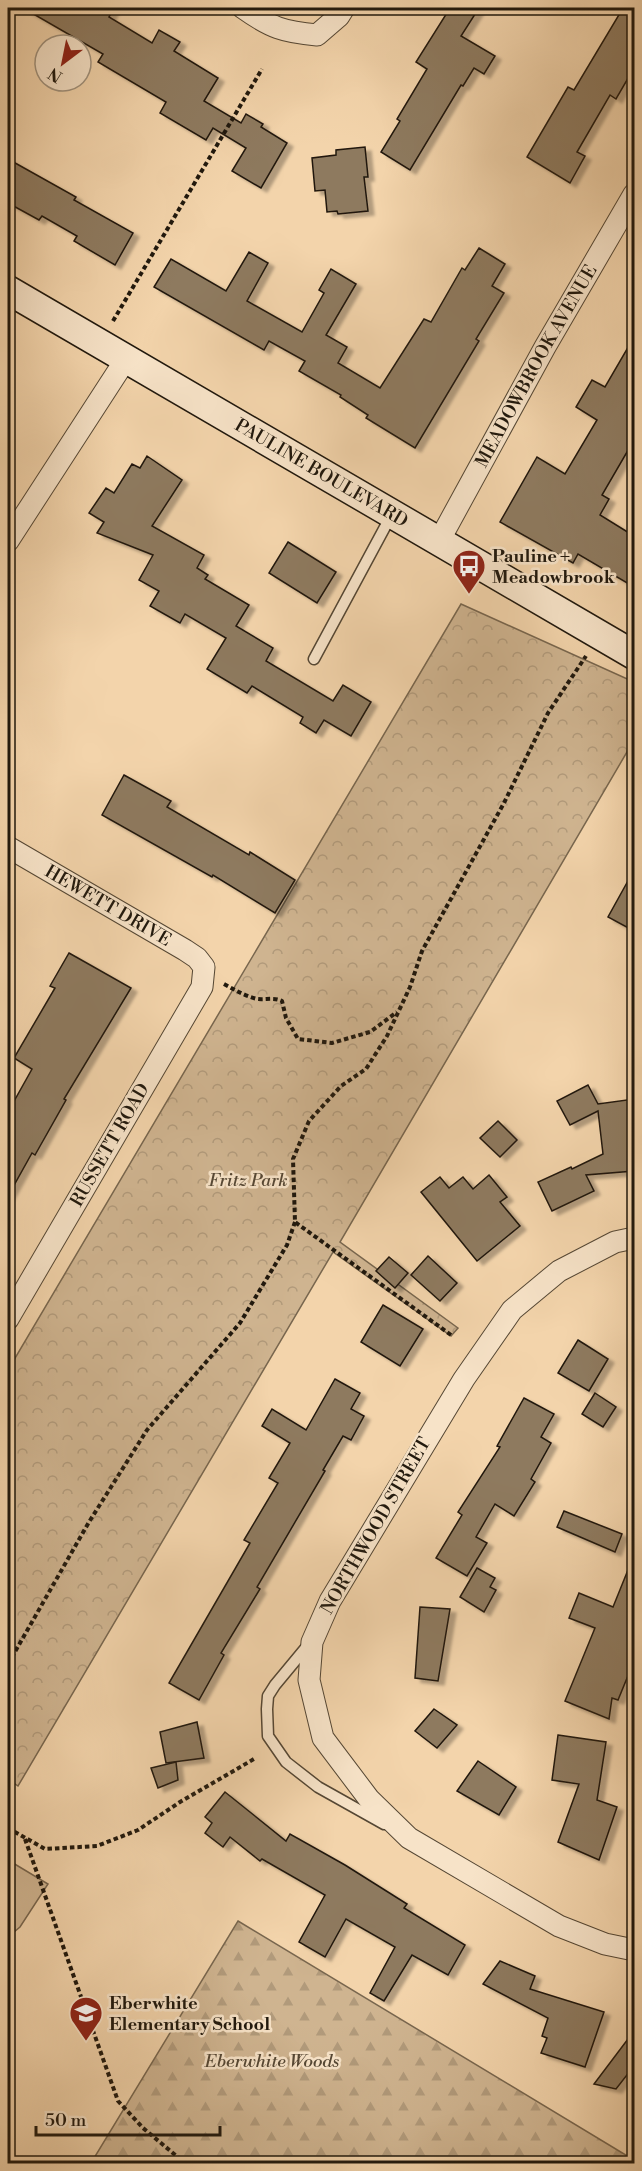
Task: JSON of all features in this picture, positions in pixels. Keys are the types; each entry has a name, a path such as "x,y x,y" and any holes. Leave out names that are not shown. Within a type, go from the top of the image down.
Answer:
{"street":[{"path":"243,8 284,32 317,35 339,16 344,8"},
{"name":"MEADOWBROOK AVENUE","path":"438,541 544,347 634,194"},
{"name":"PAULINE BOULEVARD","path":"8,290 634,655"},
{"path":"8,541 126,359"},
{"name":"HEWETT DRIVE","path":"8,847 185,950 197,958 204,972"},
{"name":"RUSSETT ROAD","path":"8,1319 202,987 204,972"},
{"name":"NORTHWOOD STREET","path":"634,1238 615,1242 559,1271 512,1310 464,1379 330,1601 312,1642 309,1680 323,1738 369,1799 409,1838 559,1926 605,1944 634,1950"}],"lane":[{"path":"314,659 392,514"},
{"path":"312,1642 275,1684 268,1696 268,1736 285,1762 318,1787 409,1838"}],"path":[{"path":"111,324 262,69"},
{"path":"8,1664 89,1522 147,1430 240,1323 287,1245 295,1222 293,1159 309,1121 341,1086 366,1069 387,1036 410,987 422,951 504,803 548,713 580,666"},
{"path":"204,972 241,994 259,999 276,998 282,1001 286,1018 298,1039 332,1043 370,1032 398,1012"},
{"path":"295,1222 451,1335"},
{"path":"8,1828 45,1850 97,1846 138,1830 180,1802 254,1759"},
{"path":"26,1839 118,2101 143,2128 186,2163"}],"green space":[{"name":"Fritz Park","path":"461,604 634,682 634,740 340,1242 458,1328 451,1336 333,1252 18,1786 8,1779 8,1370"},
{"path":"8,1860 48,1884 20,1927 8,1937"},
{"name":"Eberwhite Woods","path":"238,1921 634,2160 634,2163 91,2163"}],"building":[{"path":"23,8 114,8 109,17 152,43 159,30 180,42 174,51 218,78 204,101 241,123 246,114 263,124 261,127 287,143 261,188 232,171 246,148 213,128 206,140 160,113 166,102 98,62 103,54 93,48 93,33 66,33"},
{"path":"450,8 479,8 461,36 495,56 484,74 474,68 463,86 461,85 410,170 381,152 400,121 397,119 427,69 416,62"},
{"path":"623,8 634,8 634,68 616,99 610,95 577,152 585,156 570,183 527,157 568,87 574,90"},
{"path":"365,147 368,177 364,177 368,211 338,214 337,211 327,212 325,190 315,191 312,158 336,155 336,150"},
{"path":"8,159 76,197 74,200 133,233 115,265 74,241 77,236 42,216 39,220 8,203"},
{"path":"479,248 505,264 492,286 504,293 476,339 479,341 415,448 366,418 368,415 340,397 341,395 299,371 305,361 269,341 264,350 154,287 171,259 226,291 249,252 268,263 247,301 302,332 324,293 319,290 331,269 356,284 326,335 347,347 338,363 380,388 424,319 431,322 462,268 465,270"},
{"path":"634,337 634,440 602,495 609,499 600,515 634,536 634,587 578,554 573,563 500,522 537,457 565,474 597,420 576,407 592,380 605,387"},
{"path":"147,456 182,480 152,526 204,555 197,568 208,575 205,579 249,605 236,626 273,648 266,661 333,701 343,685 371,702 351,736 324,720 316,733 300,723 303,717 252,686 247,693 207,669 226,638 185,614 180,623 150,606 159,591 139,580 153,555 97,533 104,522 89,513 106,488 114,493 132,464 140,468"},
{"path":"288,542 336,572 317,603 269,573"},
{"path":"124,775 171,801 167,807 249,855 250,852 295,880 275,913 213,875 212,877 102,815"},
{"path":"634,870 634,931 608,917"},
{"path":"69,953 131,988 64,1099 66,1100 35,1155 32,1153 8,1196 8,1112 32,1069 14,1058 55,988 50,986"},
{"path":"588,1085 598,1104 634,1099 634,1171 586,1175 594,1191 552,1211 538,1182 603,1154 598,1111 570,1125 557,1101"},
{"path":"498,1121 517,1140 500,1157 480,1138"},
{"path":"489,1175 507,1197 500,1202 520,1226 477,1261 421,1192 440,1177 449,1188 463,1177 473,1189"},
{"path":"428,1256 457,1283 440,1301 411,1275"},
{"path":"389,1257 408,1273 395,1288 376,1271"},
{"path":"383,1305 423,1329 400,1366 361,1342"},
{"path":"578,1340 608,1359 589,1391 558,1373"},
{"path":"335,1379 360,1393 351,1409 364,1416 351,1440 343,1436 323,1470 325,1471 257,1587 260,1589 221,1653 224,1655 199,1700 169,1683 250,1543 244,1540 278,1483 269,1478 290,1443 262,1426 272,1409 306,1430"},
{"path":"595,1393 616,1407 603,1427 582,1414"},
{"path":"524,1398 554,1414 541,1437 551,1443 531,1479 535,1482 514,1516 495,1504 476,1537 487,1543 467,1576 436,1558 462,1515 458,1512 500,1447 497,1446"},
{"path":"564,1511 622,1534 615,1552 557,1527"},
{"path":"634,1555 634,1661 618,1700 612,1698 609,1719 565,1701 595,1628 569,1618 579,1593 613,1607"},
{"path":"477,1568 495,1578 490,1587 496,1590 484,1612 460,1597"},
{"path":"420,1607 450,1609 438,1681 415,1678"},
{"path":"434,1709 457,1725 437,1748 415,1731"},
{"path":"197,1722 204,1758 166,1763 160,1732"},
{"path":"558,1735 606,1742 597,1800 617,1807 599,1860 558,1842 579,1784 552,1780"},
{"path":"478,1761 516,1787 499,1815 457,1791"},
{"path":"176,1762 178,1780 158,1788 151,1768"},
{"path":"225,1792 286,1841 290,1834 345,1865 407,1904 404,1908 465,1945 448,1975 412,1955 384,2001 370,1993 395,1947 346,1919 325,1957 299,1942 325,1895 262,1859 260,1861 230,1837 223,1847 205,1833 212,1823 205,1817"},
{"path":"500,1961 535,1976 530,1989 604,2012 585,2067 541,2053 547,2038 542,2036 548,2018 483,1984"},
{"path":"634,2031 634,2066 616,2089 594,2084"}],"place":[{"name":"Pauline + Meadowbrook","path":"469,595"},
{"name":"Eberwhite Elementary School","path":"86,2042"}]}
